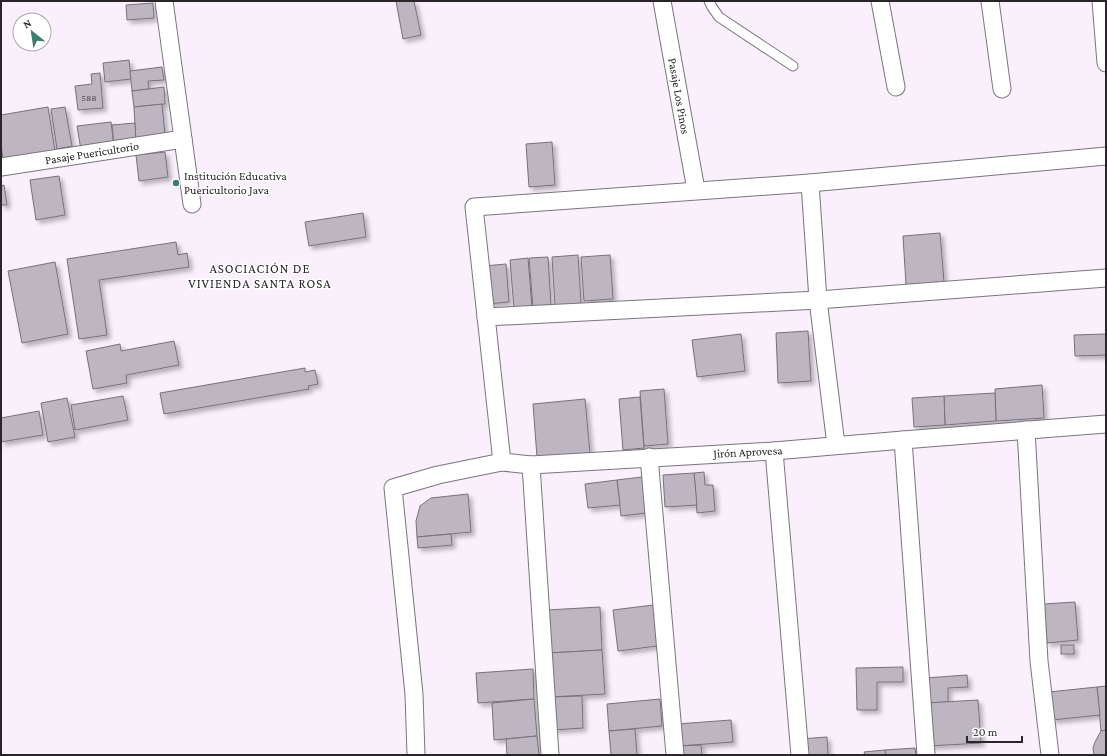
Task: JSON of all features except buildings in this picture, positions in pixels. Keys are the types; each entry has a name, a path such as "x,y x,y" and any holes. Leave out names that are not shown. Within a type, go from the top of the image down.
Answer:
{"street":[{"path":"164,1 192,204"},
{"name":"Pasaje Los Pinos","path":"662,1 696,190"},
{"path":"880,1 896,88"},
{"path":"990,1 1002,89"},
{"path":"1101,1 1106,63"},
{"name":"Pasaje Puericultorio","path":"1,167 183,139"},
{"path":"502,462 474,207 810,183 1106,156"},
{"path":"810,183 818,300 836,445"},
{"path":"486,317 818,300 1106,278"},
{"name":"Jirón Aprovesa","path":"416,755 414,694 393,488 438,475 502,462 531,464 774,451 1106,424"},
{"path":"1026,430 1039,661 1050,755"},
{"path":"903,440 926,755"},
{"path":"774,451 800,755"},
{"path":"649,458 675,755"},
{"path":"531,464 550,755"}],"lane":[{"path":"709,1 719,17 793,66"}],"place":[{"name":"Institución Educativa Puericultorio Java","path":"176,183"}],"district":[{"name":"ASOCIACIÓN DE VIVIENDA SANTA ROSA","path":"260,276"}]}
